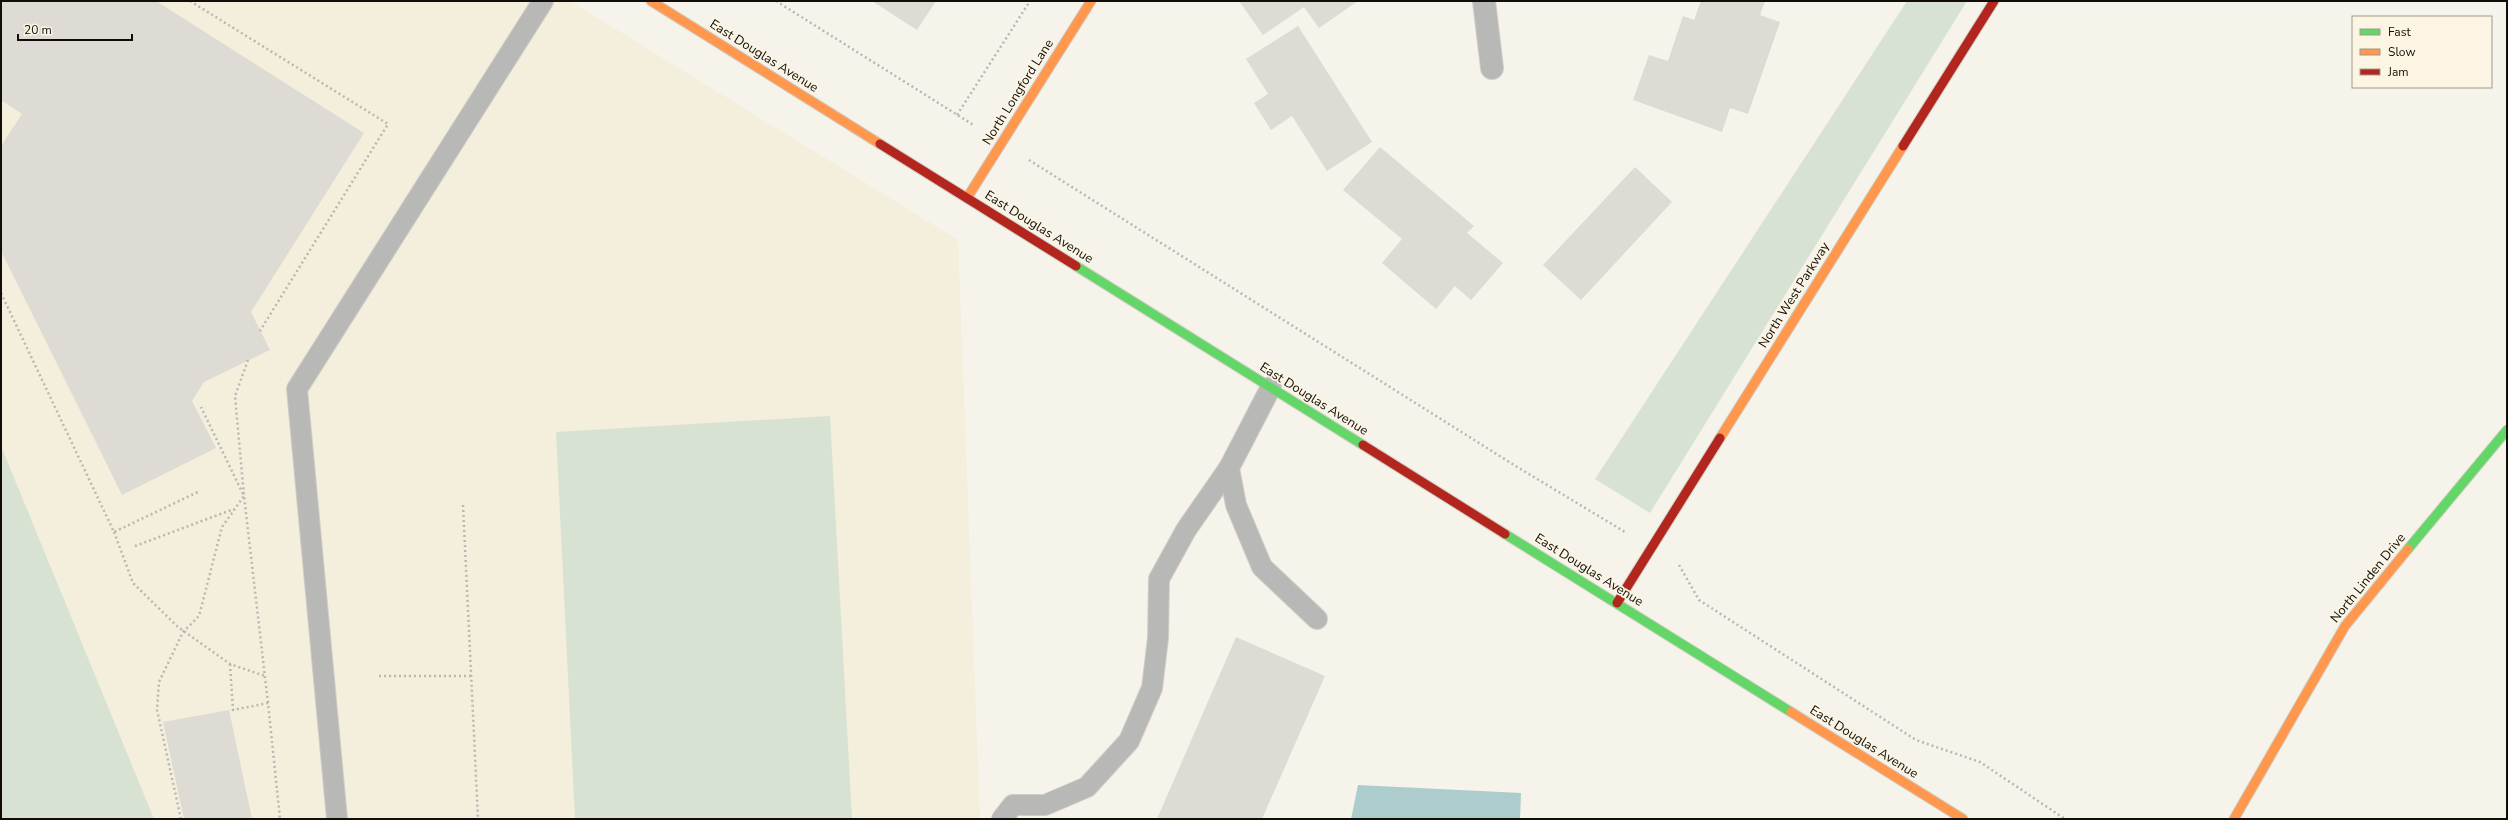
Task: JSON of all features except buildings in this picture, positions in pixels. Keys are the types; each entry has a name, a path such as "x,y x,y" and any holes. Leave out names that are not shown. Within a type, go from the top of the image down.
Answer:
{"street":[{"name":"East Douglas Avenue","path":"651,1 1963,819"},
{"name":"North Longford Lane","path":"968,198 1091,1"},
{"path":"1484,1 1492,68"},
{"name":"North West Parkway","path":"1617,603 1994,1"},
{"name":"North Linden Drive","path":"2234,819 2345,626 2507,430"}],"lane":[{"path":"337,819 297,389 543,1"},
{"path":"1002,819 1013,805 1046,805 1087,787 1129,740 1152,688 1158,638 1159,578 1186,530 1229,468 1271,387"},
{"path":"1229,468 1236,505 1262,567 1317,619"}],"path":[{"path":"190,1 388,124 260,331"},
{"path":"776,1 1514,466 1678,564 1699,600 1916,740 1980,762 2065,819"},
{"path":"956,115 1030,1"},
{"path":"1,293 114,532 133,583 183,632 230,664 265,676"},
{"path":"248,360 235,396 244,496 280,819"},
{"path":"201,407 244,496"},
{"path":"114,532 200,491"},
{"path":"181,819 157,710 159,682 183,632 199,616 222,527 244,496"},
{"path":"463,504 478,819"},
{"path":"135,546 235,508"},
{"path":"230,664 233,710 268,703"},
{"path":"379,676 471,676"}],"shaded area":[{"path":"1,1 570,1 958,240 980,819 1,819"}],"green space":[{"path":"1907,1 1967,1 1650,513 1595,479"},
{"path":"830,416 852,819 575,819 556,432"},
{"path":"1,446 154,819 1,819"}],"water":[{"path":"1358,785 1521,793 1520,819 1351,819"}],"traffic: fast":[{"path":"1076,266 1363,445"},
{"path":"2408,549 2507,430"},
{"path":"1505,534 1791,712"}],"traffic: slow":[{"path":"651,1 880,144"},
{"path":"967,198 1091,1"},
{"path":"1720,438 1903,146"},
{"path":"2234,819 2345,626 2408,549"},
{"path":"1791,712 1963,819"}],"traffic: jam":[{"path":"1903,146 1994,1"},
{"path":"880,144 1076,266"},
{"path":"1617,603 1720,438"},
{"path":"1363,445 1505,534"}]}
